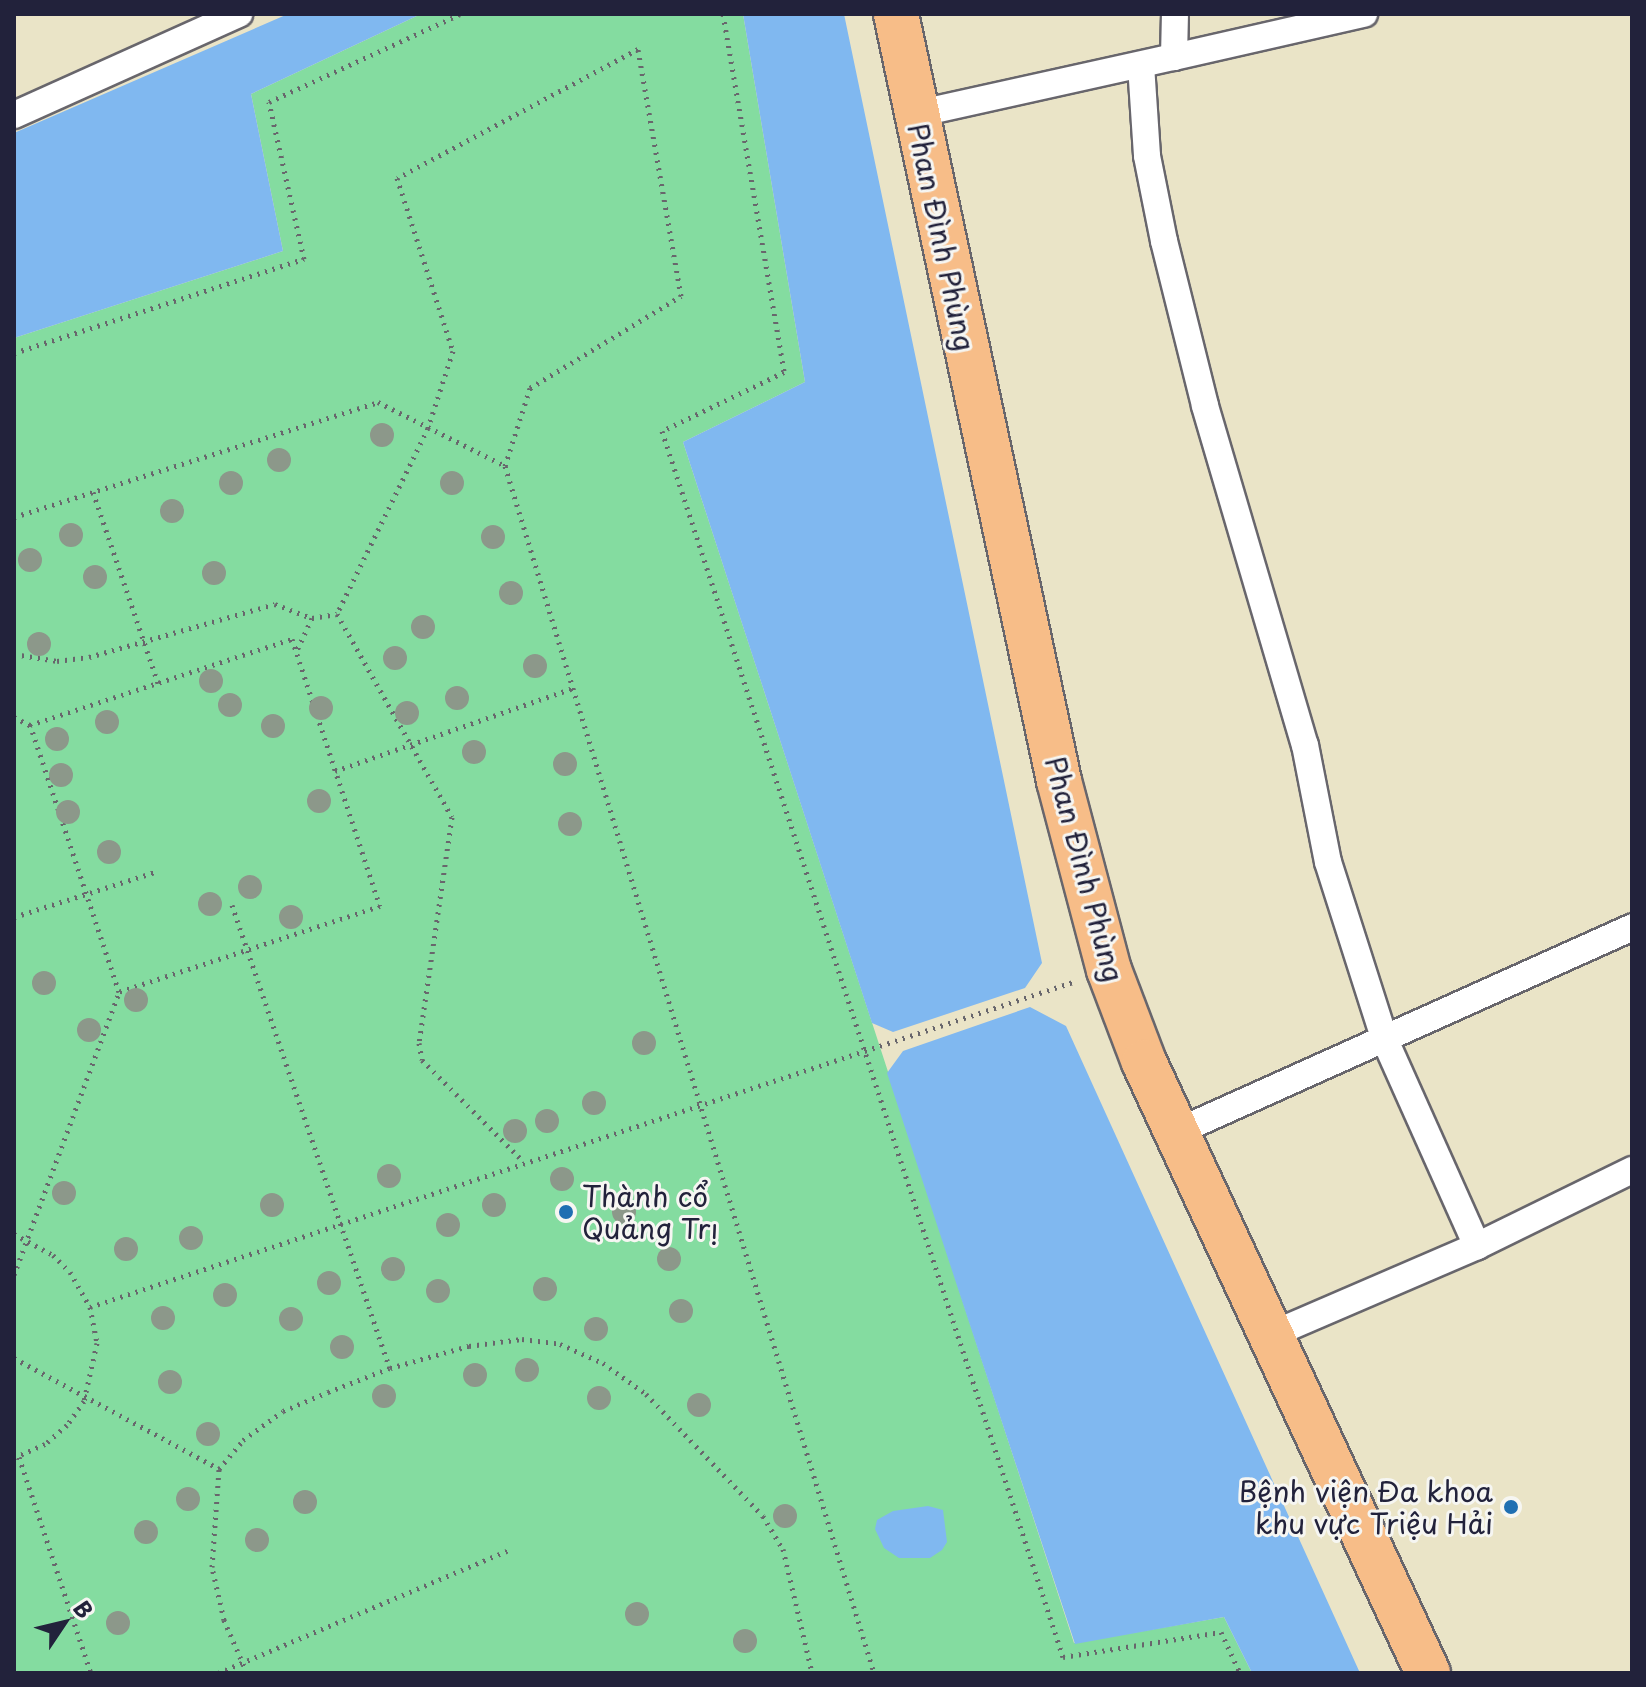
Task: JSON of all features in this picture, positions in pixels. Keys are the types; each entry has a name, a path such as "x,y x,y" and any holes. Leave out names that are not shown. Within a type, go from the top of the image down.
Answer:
{"highway":[{"name":"Phan Đình Phùng","path":"896,14 1059,781 1109,970 1144,1062 1179,1131 1428,1673"}],"street":[{"path":"14,115 239,14"},
{"path":"1174,57 1175,14"},
{"path":"916,114 1364,14"},
{"path":"1141,65 1147,156 1164,241 1205,406 1305,745 1328,862 1384,1038 1477,1246"},
{"path":"1179,1131 1632,927"},
{"path":"1273,1334 1477,1246 1632,1170"}],"path":[{"path":"14,353 304,259 269,102 460,14"},
{"path":"723,14 784,372 662,431 862,1053 1063,1657 1221,1632 1240,1673"},
{"path":"337,614 428,428 453,351 397,178 638,49 681,296 530,388 505,466 874,1673"},
{"path":"14,517 378,402 505,466"},
{"path":"93,492 158,683"},
{"path":"14,654 57,661 144,641 275,604 312,618 337,614"},
{"path":"337,614 452,817 452,843 419,1043 422,1060 524,1162"},
{"path":"296,653 312,618"},
{"path":"14,717 30,725 292,639 380,906 119,992"},
{"path":"335,771 573,688"},
{"path":"14,1275 119,992 30,725"},
{"path":"14,917 158,871"},
{"path":"232,905 390,1368"},
{"path":"90,1307 524,1162 899,1042 1109,970"},
{"path":"14,1234 29,1240 70,1272 90,1307 97,1343 86,1396 67,1425 16,1458 91,1673"},
{"path":"247,1673 224,1620 212,1567 219,1469 243,1440 283,1411 390,1368 469,1346 522,1339 560,1344 603,1363 646,1394 763,1516 783,1549 812,1673"},
{"path":"14,1358 219,1469"},
{"path":"218,1673 509,1550"}],"green space":[{"path":"421,14 743,14 805,382 683,442 1074,1643 1224,1617 1252,1673 14,1673 14,338 283,251 251,94"}],"water":[{"path":"288,14 421,14 251,94 283,251 14,338 14,133"},
{"path":"743,14 844,14 1042,963 1025,988 893,1032 872,1023 683,442 805,382"},
{"path":"1030,1007 1066,1026 1360,1673 1252,1673 1224,1617 1075,1644 887,1073 903,1051"},
{"path":"928,1506 943,1510 947,1542 942,1550 930,1558 899,1558 884,1548 875,1529 877,1520 893,1511"}],"place":[{"name":"Thành cổ Quảng Trị","path":"566,1212"},
{"name":"Bệnh viện Đa khoa khu vực Triệu Hải","path":"1511,1507"}]}
